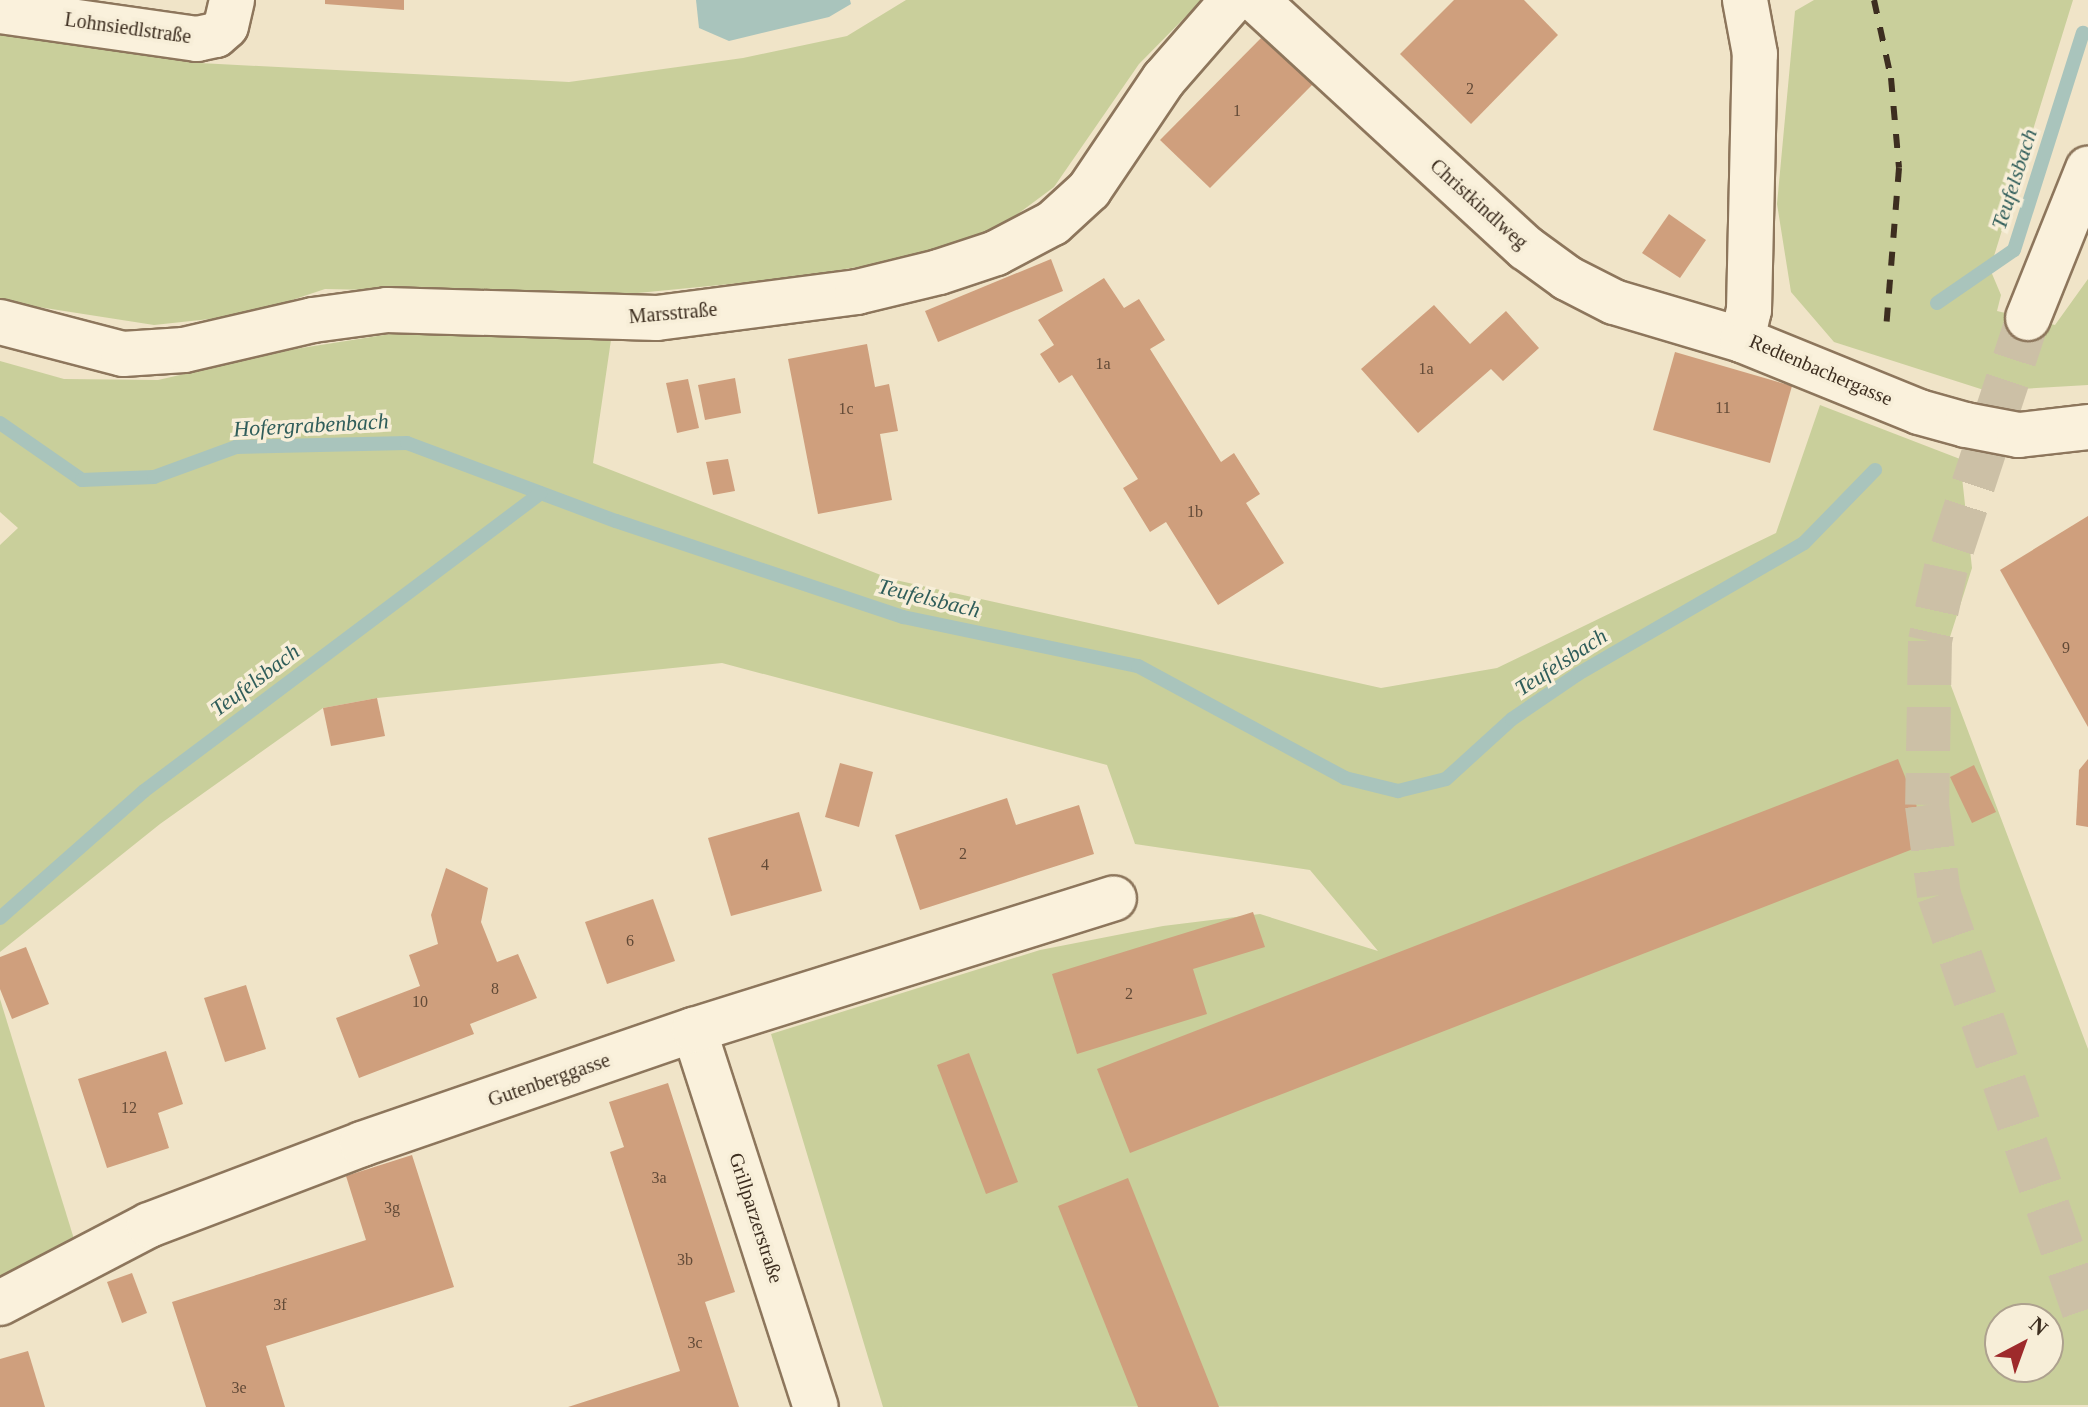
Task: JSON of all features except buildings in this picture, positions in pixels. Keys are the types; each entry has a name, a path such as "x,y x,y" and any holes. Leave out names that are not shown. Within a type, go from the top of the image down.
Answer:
{"street":[{"name":"Lohnsiedlstraße","path":"0,11 197,39 216,35 226,26 232,0"},
{"name":"Marsstraße","path":"0,322 123,354 184,350 313,320 387,310 657,318 857,292 939,272 996,253 1053,223 1080,198 1164,79 1233,0"},
{"name":"Christkindlweg","path":"1256,0 1526,248 1567,278 1614,302 1742,340"},
{"name":"Redtenbachergasse","path":"1745,0 1755,54 1749,310 1742,340 1919,412 1966,425 2019,435 2088,427"},
{"path":"2028,318 2088,169"},
{"name":"Gutenberggasse","path":"0,1303 149,1225 362,1144 694,1030 1114,898"},
{"name":"Grillparzerstraße","path":"694,1030 816,1407"}],"green space":[{"path":"906,0 1202,0 1139,64 1054,187 1007,222 932,254 793,278 617,295 325,289 247,315 154,325 0,301 0,34 200,63 569,82 743,58 847,36"},
{"path":"1814,0 2073,0 1990,269 2001,295 1997,311 2055,325 2088,279 2088,385 1987,391 1834,342 1791,292 1777,204 1795,11"},
{"path":"416,330 611,340 593,463 891,579 1381,688 1497,668 1776,533 1820,405 1960,459 1972,568 1942,662 2088,1049 2088,1405 883,1407 771,1034 1040,950 1163,926 1260,914 1378,951 1310,870 1135,844 1107,765 722,663 377,698 323,708 160,824 0,952 0,545 18,528 0,512 0,361 64,379 158,380 295,349"},
{"path":"0,999 74,1239 0,1276"}],"water":[{"path":"696,0 850,0 851,4 829,17 729,41 699,28"}],"waterway":[{"name":"Teufelsbach","path":"1937,303 2014,250 2083,33"},
{"name":"Teufelsbach","path":"0,423 82,480 154,477 236,447 407,443 616,521 903,617 1138,666 1345,778 1398,791 1446,779 1512,719 1578,674 1804,543 1875,470"},
{"name":"Teufelsbach","path":"0,918 144,791 541,493"}],"tunnel":[{"path":"2028,318 1946,568 1930,641 1927,805 1939,895 2088,1324"}],"railway":[{"path":"1874,0 1891,78 1899,168 1886,330"}],"water label":[{"name":"Hofergrabenbach","path":"311,425"}]}
